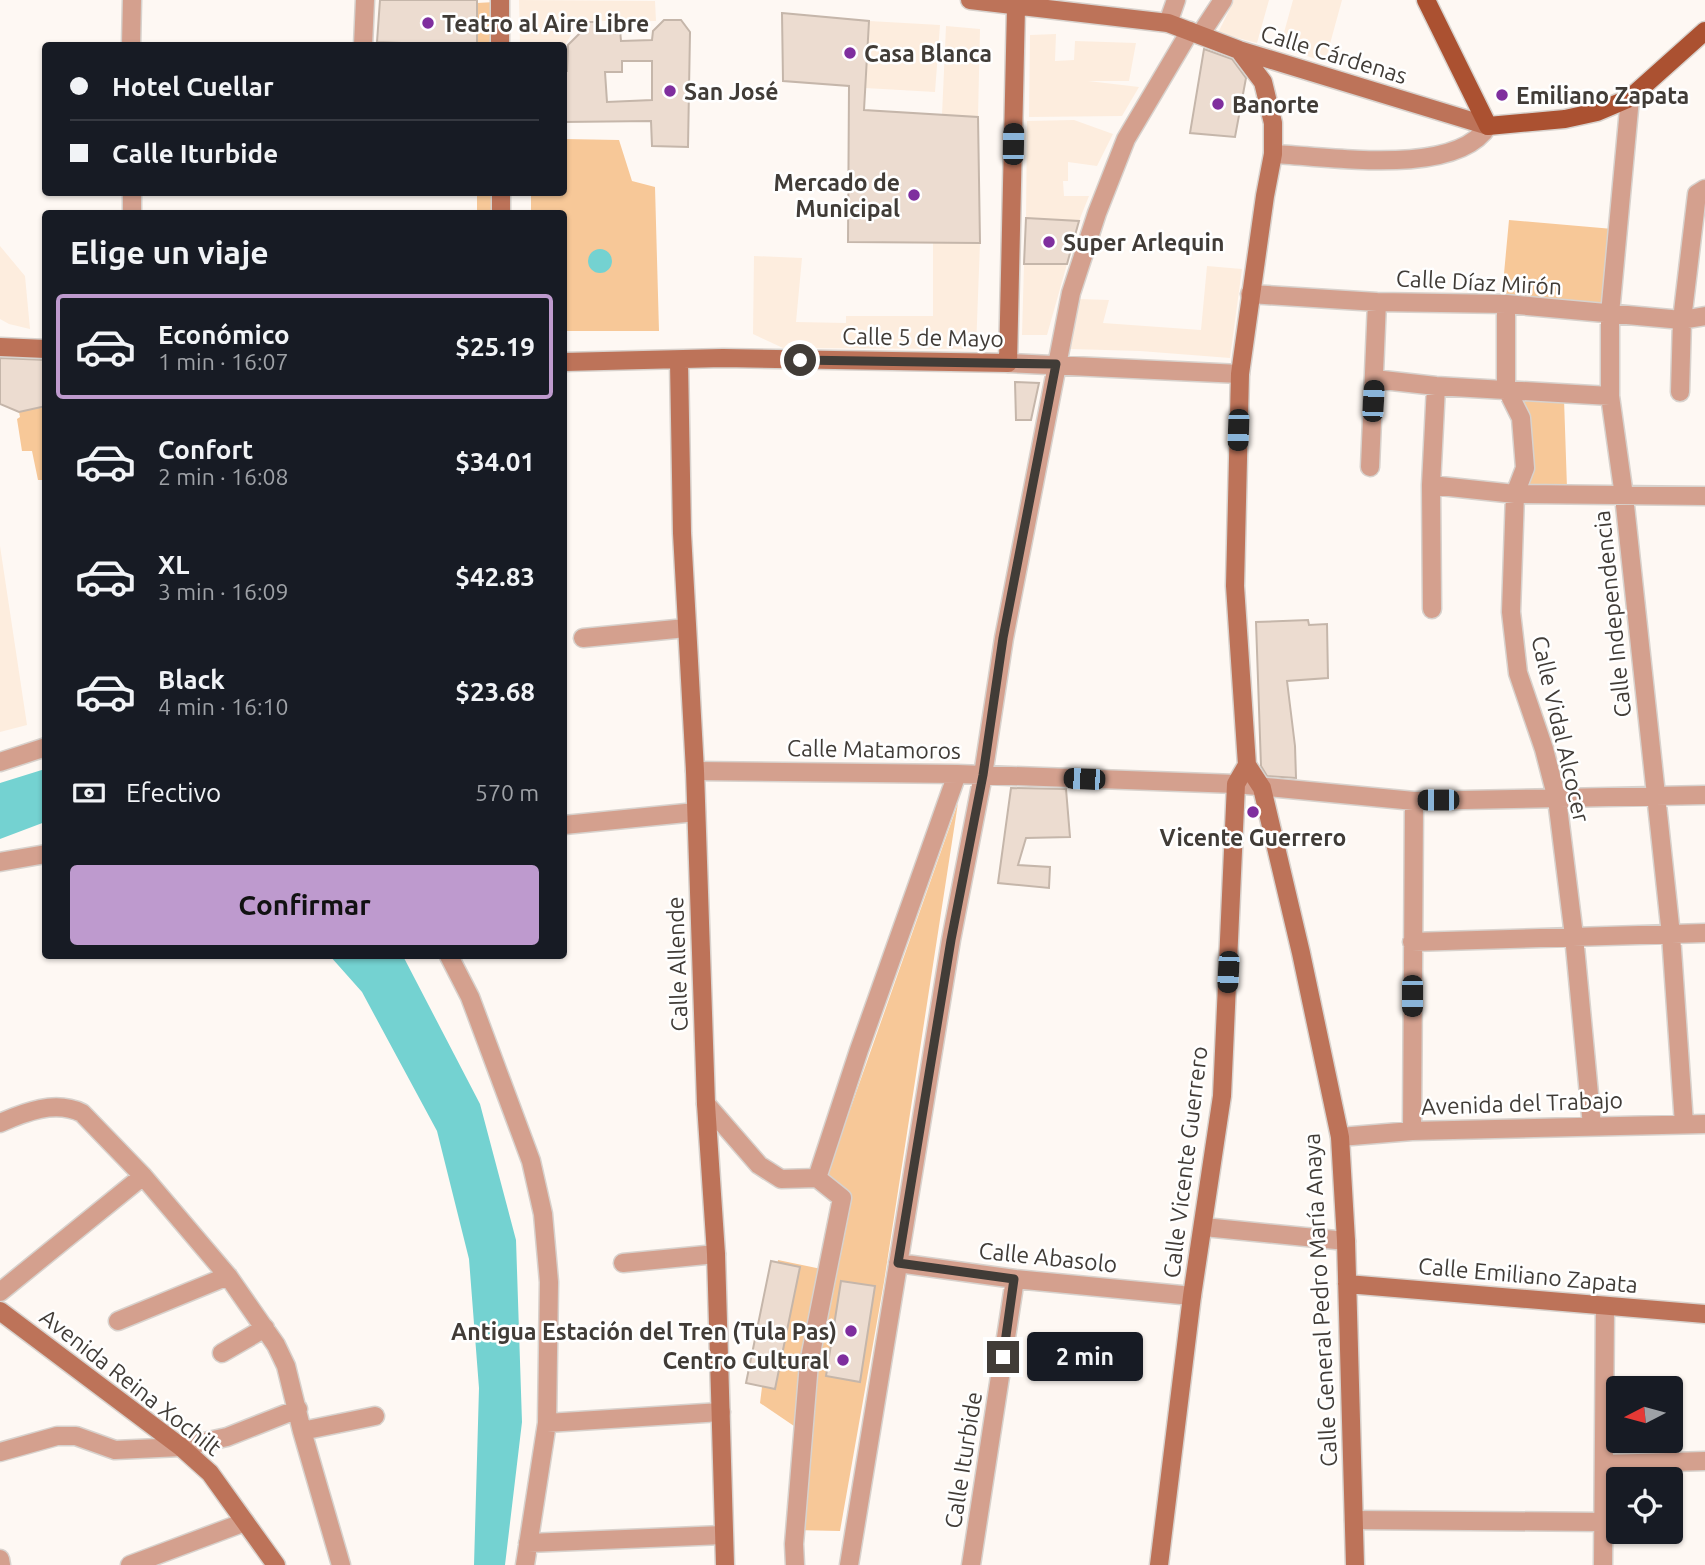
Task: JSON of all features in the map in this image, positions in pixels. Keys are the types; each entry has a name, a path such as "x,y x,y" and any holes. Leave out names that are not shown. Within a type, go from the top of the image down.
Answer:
{"main road":[{"path":"500,0 500,42"},
{"name":"Calle Cárdenas","path":"970,0 1168,23 1239,51 1488,126"},
{"path":"1426,0 1488,126 1565,119 1597,112 1630,98 1705,31"},
{"path":"1008,363 1016,7"},
{"path":"1239,51 1264,82 1273,122 1273,154 1240,374 1235,586 1247,765 1262,788"},
{"path":"0,347 42,349"},
{"name":"Calle 5 de Mayo","path":"567,362 723,358 1008,363"},
{"name":"Calle Allende","path":"679,360 679,445 695,771 706,1104 716,1254 725,1565"},
{"name":"Calle Vicente Guerrero","path":"1159,1565 1192,1296 1222,1096 1236,784 1247,765"},
{"name":"Calle General Pedro María Anaya","path":"1262,788 1301,953 1340,1138 1346,1241 1355,1565"},
{"name":"Calle Emiliano Zapata","path":"1347,1284 1705,1314"},
{"name":"Avenida Reina Xochilt","path":"0,1311 181,1447 210,1473 276,1565"}],"street":[{"path":"131,42 132,0"},
{"path":"363,42 365,0"},
{"path":"1168,23 1176,0"},
{"path":"849,1565 951,940 983,775 1003,638 1071,293 1097,213 1126,139 1195,34 1223,0"},
{"name":"Calle Independencia","path":"1630,98 1610,314 1610,396 1624,496 1657,794 1671,935 1684,1124"},
{"path":"1273,154 1362,161 1415,158 1452,152 1467,146 1481,136 1488,126"},
{"path":"1680,392 1682,320 1697,194 1705,189"},
{"name":"Calle Díaz Mirón","path":"1250,294 1377,302 1506,304 1682,320 1705,316"},
{"path":"1370,467 1377,302"},
{"name":"Calle Vidal Alcocer","path":"1506,304 1506,388 1521,418 1525,468 1515,494 1511,612 1518,673 1557,799 1574,936 1592,1126"},
{"name":"Calle 5 de Mayo","path":"1008,363 1240,374"},
{"path":"1374,379 1436,386 1610,396"},
{"path":"1432,608 1431,485 1436,386"},
{"path":"1431,485 1515,494 1705,496"},
{"path":"583,638 686,628"},
{"path":"0,762 42,748"},
{"name":"Calle Matamoros","path":"695,771 957,774 1236,784 1414,800 1705,794"},
{"path":"817,1178 957,774"},
{"path":"1412,1131 1414,800"},
{"path":"567,825 696,811"},
{"path":"0,862 42,855"},
{"path":"1412,942 1705,933"},
{"path":"451,959 470,997 531,1161 543,1214 549,1282 547,1423 525,1565"},
{"path":"706,1104 759,1166 781,1179 817,1178 842,1198 809,1363 794,1545 795,1565"},
{"path":"0,1123 49,1107 71,1108 82,1112 143,1176 228,1276 265,1328 286,1366 341,1565"},
{"name":"Avenida del Trabajo","path":"1340,1138 1412,1131 1705,1124"},
{"path":"0,1292 143,1176"},
{"path":"1204,1227 1346,1241"},
{"path":"623,1262 716,1254"},
{"name":"Calle Abasolo","path":"898,1263 1014,1279 1192,1296"},
{"path":"118,1321 228,1276"},
{"name":"Calle Iturbide","path":"971,1565 1014,1279"},
{"path":"1603,1565 1605,1307"},
{"path":"222,1353 265,1328"},
{"path":"0,1452 57,1436 76,1436 115,1450 181,1447 227,1437 298,1409"},
{"path":"547,1423 721,1412"},
{"path":"302,1431 374,1416"},
{"path":"1605,1464 1705,1461"},
{"path":"1354,1520 1603,1522"},
{"path":"130,1565 245,1522"},
{"path":"528,1543 723,1535"},
{"path":"0,1559 1,1565"}],"shaded area":[{"path":"519,0 655,1 656,21 574,21 574,30 567,42 520,42"},
{"path":"1234,0 1269,0 1257,43 1218,33"},
{"path":"1293,0 1342,0 1325,62 1280,47"},
{"path":"495,2 496,42 477,42 477,3"},
{"path":"869,21 940,25 935,92 865,88"},
{"path":"946,26 980,29 978,117 942,115"},
{"path":"1056,34 1055,61 1074,60 1075,41 1136,43 1129,81 1088,81 1139,87 1122,116 1029,117 1030,35"},
{"path":"567,60 575,71 567,71"},
{"path":"1074,120 1113,134 1097,166 1068,162 1068,181 1063,181 1064,196 1089,196 1079,221 1026,218 1027,121"},
{"path":"567,139 619,140 632,181 655,187 659,331 567,331 567,210 531,210 531,196 567,196"},
{"path":"477,196 497,196 497,210 477,210"},
{"path":"1509,220 1613,229 1604,304 1502,295"},
{"path":"933,243 980,243 976,349 783,348 753,334 754,256 802,258 796,322 846,323 846,316 933,316"},
{"path":"0,246 25,276 30,329 0,319"},
{"path":"1024,264 1067,264 1047,335 1022,335"},
{"path":"1207,266 1242,269 1230,358 1070,349 1078,299 1109,300 1103,323 1201,330"},
{"path":"1517,397 1564,399 1567,488 1525,487 1533,466 1530,418"},
{"path":"42,407 42,480 38,480 32,451 22,451 17,419 20,417 19,412"},
{"path":"0,546 27,725 0,732"},
{"path":"958,803 884,1282 840,1531 793,1530 794,1426 760,1403 778,1260 831,1271 846,1194 826,1178"}],"water":[{"path":"600,249 609,252 612,261 609,270 600,273 591,270 588,261 591,252"},
{"path":"42,770 42,823 0,839 0,783"},
{"path":"333,959 405,959 480,1104 516,1240 522,1422 505,1565 474,1565 479,1388 469,1259 437,1131 362,992"}],"building":[{"name":"Teatro al Aire Libre","path":"380,0 477,0 477,42 377,42"},
{"name":"Mercado de Municipal","path":"782,13 869,21 864,110 978,117 980,243 848,242 849,86 783,81"},
{"name":"San José","path":"664,20 681,20 690,32 688,147 652,146 651,121 567,122 568,45 580,33 580,22 600,22 599,31 620,30 621,41 652,40 653,31","holes":["622,61 652,61 652,100 607,102 605,72 622,72"]},
{"name":"Banorte","path":"1204,49 1232,59 1246,78 1235,137 1190,133"},
{"name":"Super Arlequin","path":"1026,218 1079,221 1067,264 1024,264"},
{"path":"0,358 42,360 42,407 19,412 0,404"},
{"path":"1015,382 1039,383 1031,420 1016,420"},
{"path":"1308,620 1309,625 1327,624 1328,678 1287,681 1296,778 1267,776 1261,766 1256,622"},
{"path":"1011,788 1066,789 1070,837 1026,838 1018,865 1050,867 1049,888 998,883"},
{"path":"771,1261 800,1267 775,1389 746,1383"},
{"name":"Antigua Estación del Tren (Tula Pas)","path":"841,1281 875,1286 860,1382 826,1376"}],"place":[{"name":"Teatro al Aire Libre","path":"428,23"},
{"name":"Casa Blanca","path":"850,53"},
{"name":"San José","path":"670,91"},
{"name":"Emiliano Zapata","path":"1502,95"},
{"name":"Banorte","path":"1218,104"},
{"name":"Mercado de Municipal","path":"914,195"},
{"name":"Super Arlequin","path":"1049,242"},
{"name":"Vicente Guerrero","path":"1253,812"},
{"name":"Antigua Estación del Tren (Tula Pas)","path":"851,1331"},
{"name":"Centro Cultural","path":"843,1360"}],"route":[{"path":"800,360 1056,364 1003,638 983,775 951,940 898,1263 1014,1279 1003,1357"}]}
